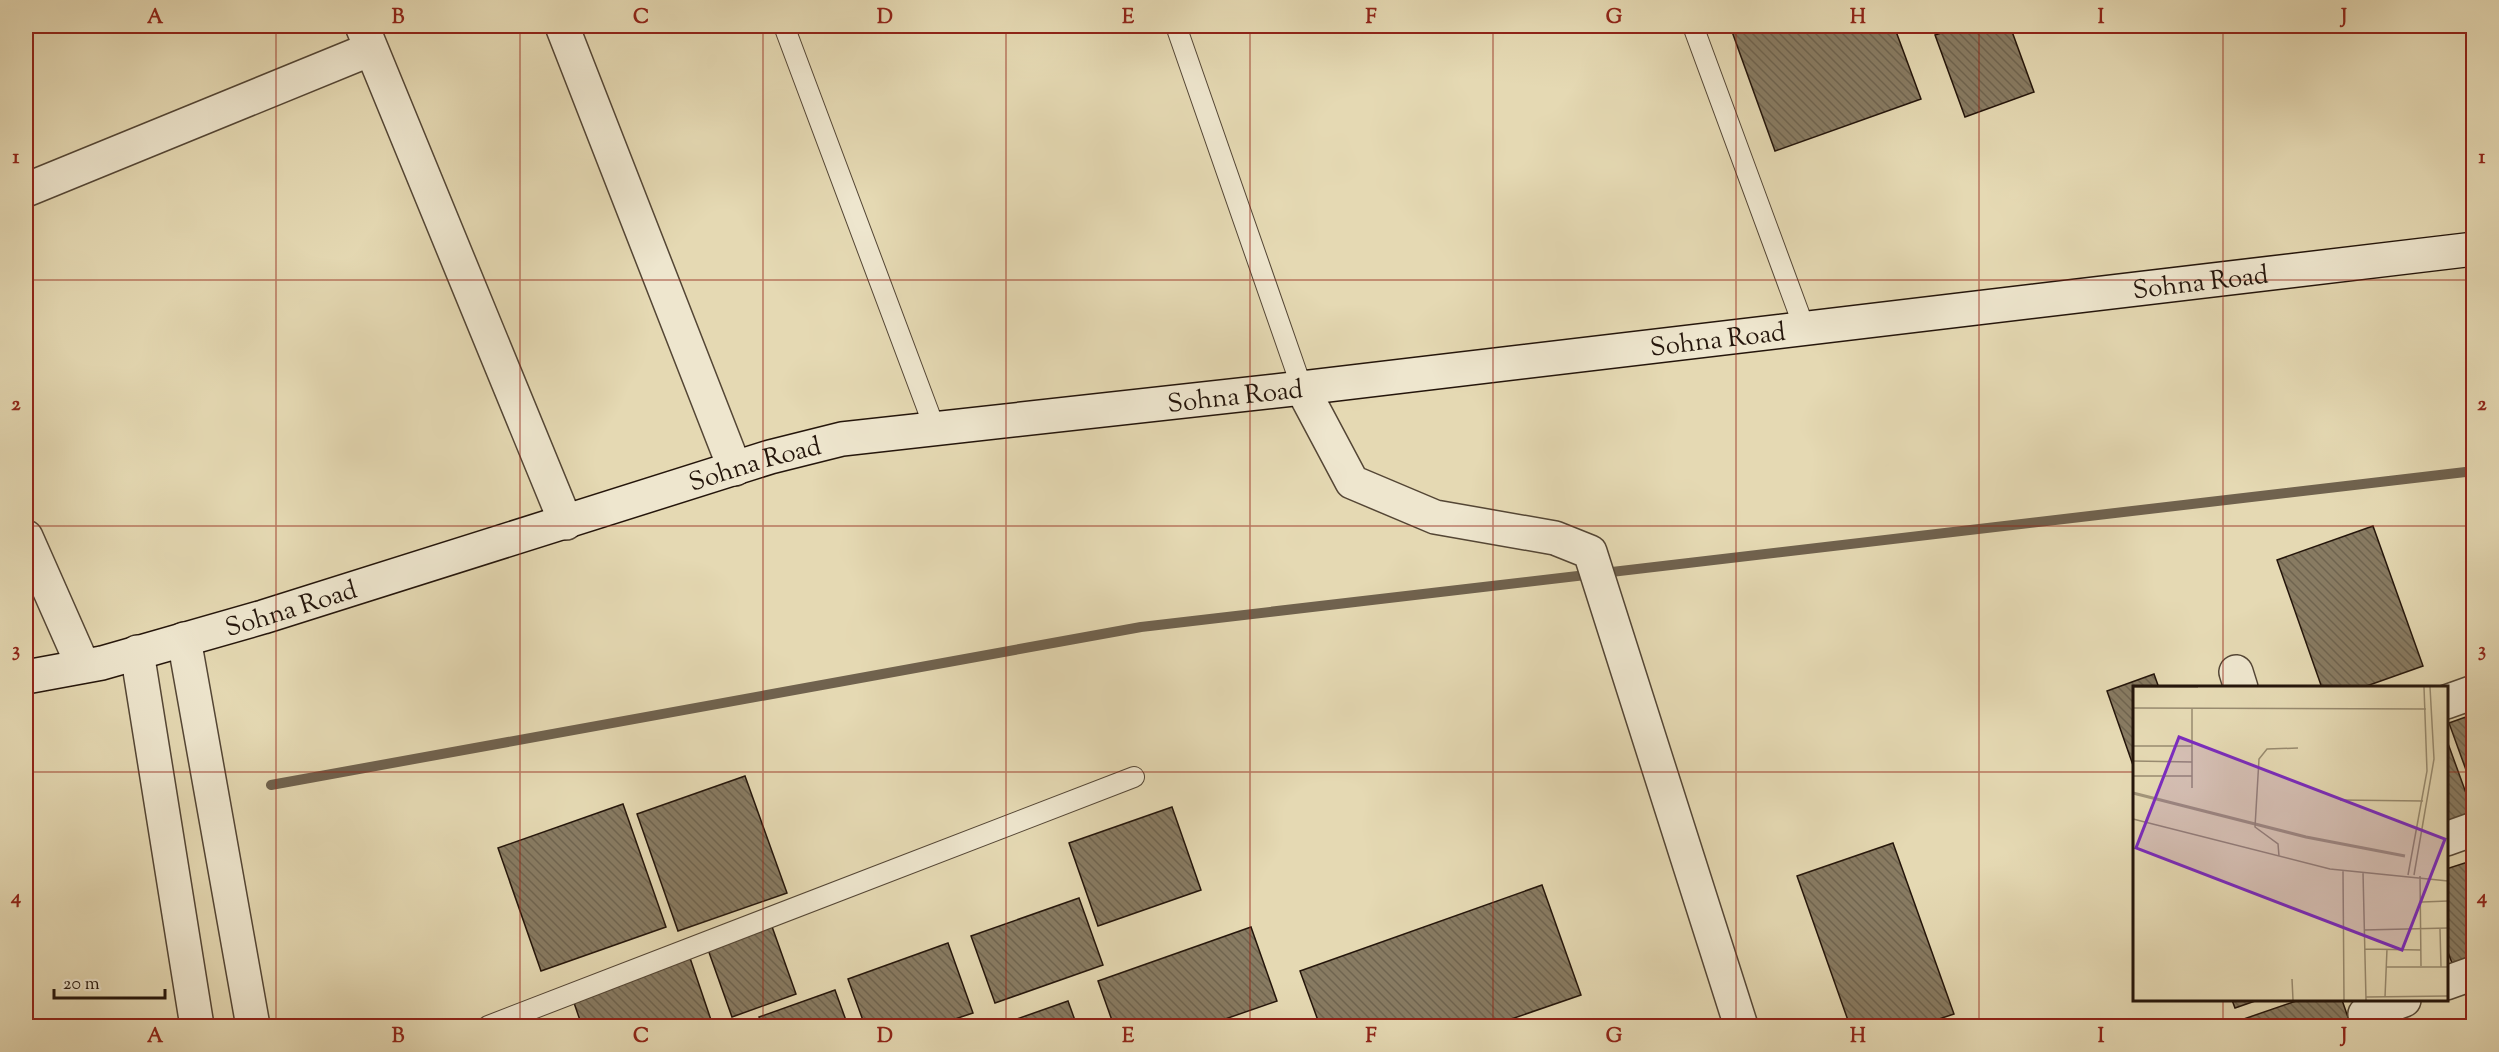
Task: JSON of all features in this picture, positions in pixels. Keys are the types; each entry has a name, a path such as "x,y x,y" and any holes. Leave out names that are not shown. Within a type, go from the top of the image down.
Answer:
{"street":[{"path":"562,26 735,469"},
{"path":"26,190 366,37 566,523"},
{"name":"Sohna Road","path":"26,677 83,666 184,639 735,469 842,439 2474,249"},
{"path":"1302,387 1352,482 1435,517 1555,538 1590,552 1624,652 1741,1026"},
{"path":"26,537 83,666"},
{"path":"184,639 253,1026"},
{"path":"137,652 197,1026"},
{"path":"2448,701 2474,692"},
{"path":"154,765 205,755"},
{"path":"2448,838 2474,830"},
{"path":"2448,982 2474,973"},
{"path":"2365,1013 2398,1001"}],"lane":[{"path":"784,26 935,429"},
{"path":"1176,26 1302,387"},
{"path":"1693,26 1804,327"},
{"path":"488,1026 1134,777"}],"building":[{"path":"1730,26 1894,26 1921,99 1775,151"},
{"path":"1963,26 2010,26 2034,92 1965,117 1935,35"},
{"path":"2373,526 2423,666 2367,686 2321,686 2277,560"},
{"path":"2154,674 2158,686 2133,686 2133,765 2107,691"},
{"path":"2474,714 2474,792 2449,723"},
{"path":"2448,744 2474,815 2448,825"},
{"path":"745,776 787,893 678,931 637,814"},
{"path":"623,804 666,927 541,971 498,848"},
{"path":"1172,807 1201,890 1098,926 1069,843"},
{"path":"1893,843 1954,1014 1918,1026 1850,1026 1797,876"},
{"path":"2474,860 2474,965 2455,971 2448,952 2448,868"},
{"path":"1542,885 1581,995 1491,1026 1320,1026 1300,971"},
{"path":"1079,898 1103,965 995,1003 971,936"},
{"path":"770,921 796,994 732,1017 706,944"},
{"path":"1251,927 1277,1001 1205,1026 1114,1026 1098,981"},
{"path":"948,943 973,1013 934,1026 865,1026 848,979"},
{"path":"689,955 711,1020 692,1026 582,1026 572,997"},
{"path":"835,990 848,1026 762,1026 759,1017"},
{"path":"1068,1001 1077,1026 997,1026"},
{"path":"2232,1001 2255,1001 2235,1008"},
{"path":"2296,1001 2342,1001 2351,1026 2236,1026 2235,1022"}],"waterway":[{"path":"271,785 1141,627 2474,471"}]}
